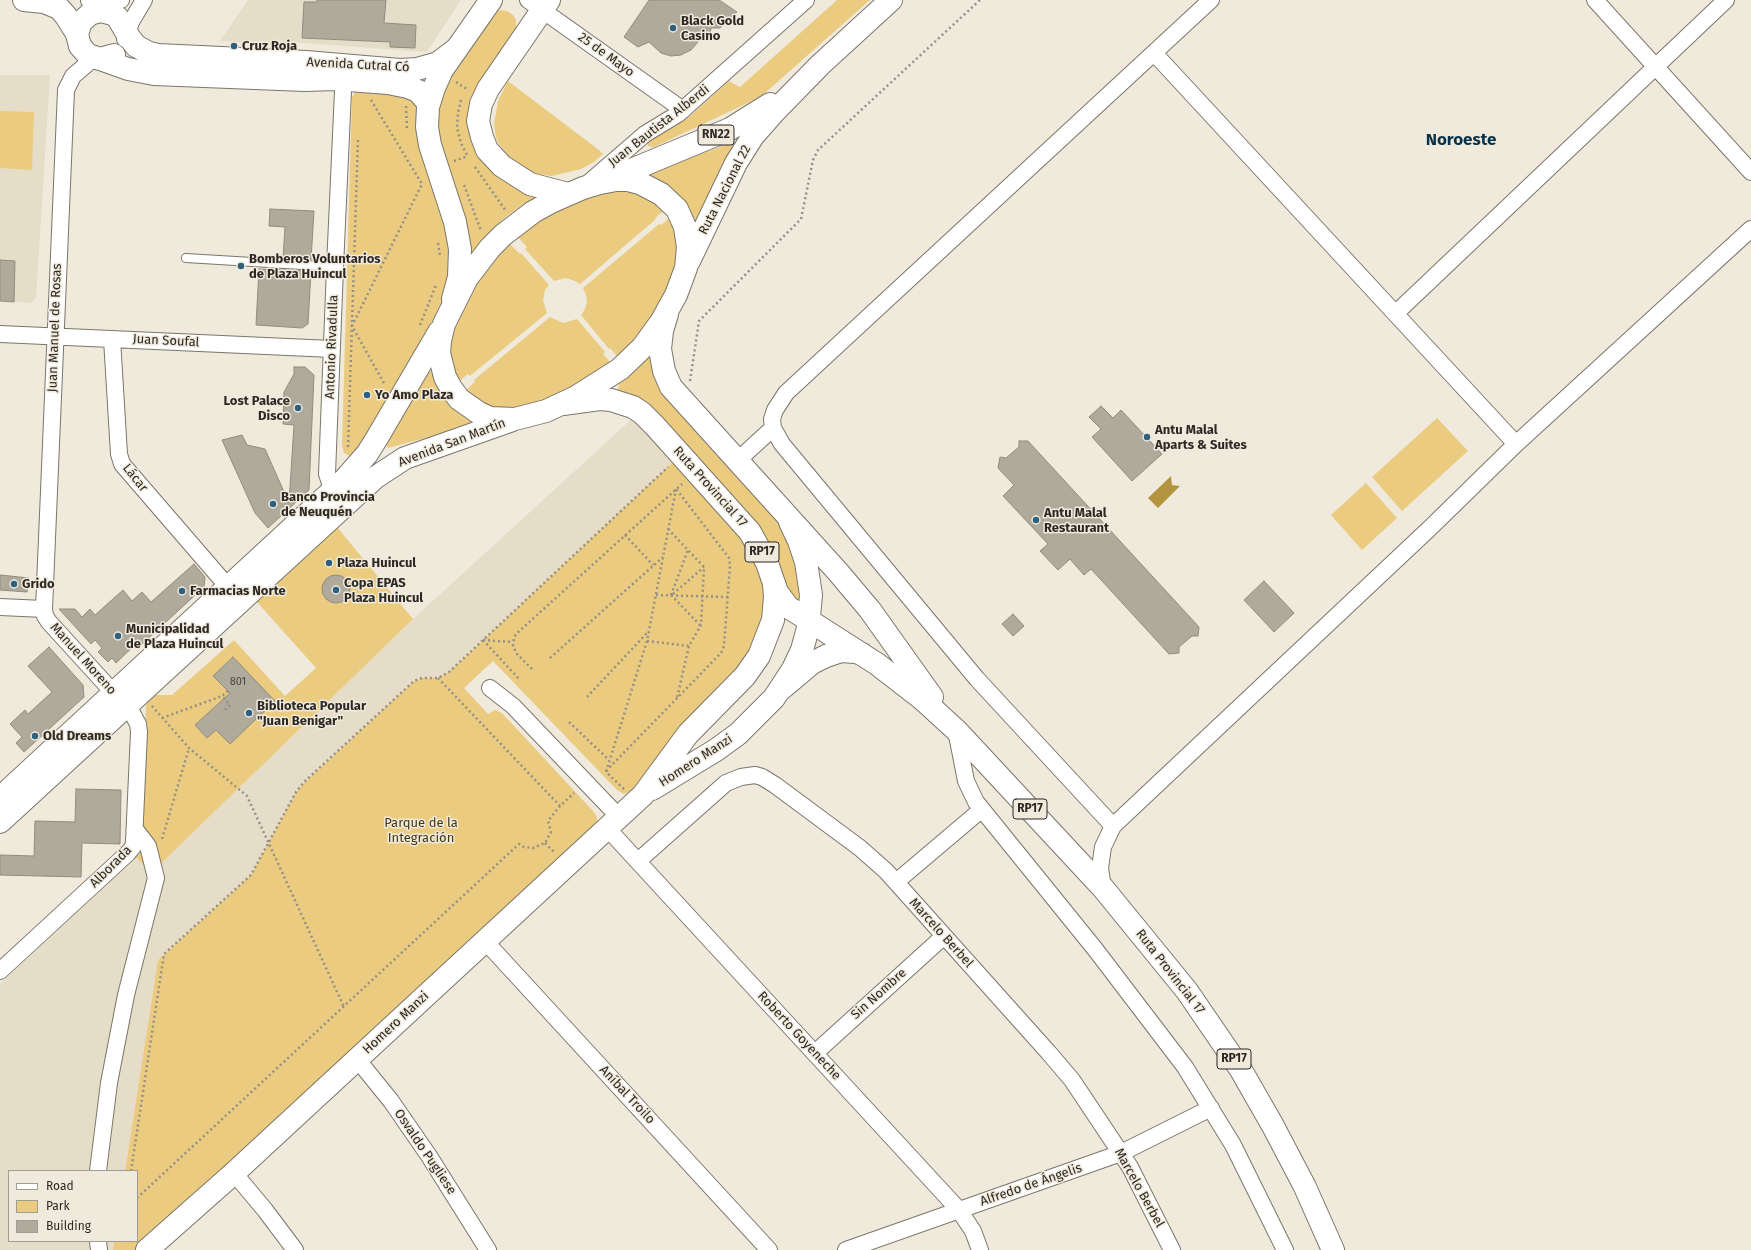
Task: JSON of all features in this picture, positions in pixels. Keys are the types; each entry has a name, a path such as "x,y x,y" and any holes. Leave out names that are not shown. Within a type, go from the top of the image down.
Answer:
{"main road":[{"name":"Avenida Cutral Có","path":"24,0 44,2 58,8 66,16 77,34 83,51 97,58 128,69 154,74 305,80 344,73 417,69 438,63 455,50"},
{"path":"447,316 459,276 460,249 455,222 430,145 427,126 429,104 442,70 491,0"},
{"name":"Ruta Nacional 22","path":"686,268 744,149 753,136 771,115 820,65 891,0"},
{"path":"540,3 484,96 479,112 479,129 488,150 496,161 523,180 538,187 584,188"},
{"name":"Avenida Cutral Có","path":"112,17 132,42 140,49 158,55 344,73 408,87 418,91 429,104"},
{"path":"77,34 81,22 112,17 118,52 113,56 97,58"},
{"name":"Ruta Nacional 22","path":"584,188 730,129 757,113 820,65"},
{"name":"RN22","path":"628,180 640,183 661,194 677,209 685,227 688,248 686,268 676,295 645,343 620,369 592,389 560,405 546,411 515,420 490,418 479,414 459,399 445,377 439,353 440,341 447,316 467,278 477,264 503,235 533,212 584,188 628,180"},
{"name":"Ruta Provincial 17","path":"668,309 662,331 660,349 661,361 667,379 682,401 859,597 956,730"},
{"name":"Avenida San Martín","path":"0,798 120,700 340,497 356,467 370,448 447,316"},
{"name":"Ruta Provincial 17","path":"560,405 600,399 611,400 633,407 642,413 750,532 762,552 774,584 782,600 788,607 864,655 907,686 956,730 1103,888 1187,991 1241,1070 1305,1187 1333,1250"},
{"name":"Avenida San Martín","path":"0,822 228,588 340,497 376,477 405,458 515,420"},
{"name":"Homero Manzi","path":"635,792 727,742 758,715 781,689 798,660 809,621 811,595 806,562 795,531 782,510"},
{"name":"Homero Manzi","path":"148,1250 234,1173 613,822 635,792 744,676 759,656 773,620 775,596 774,584"},
{"path":"781,689 804,669 826,656 849,651 864,655"}],"street":[{"path":"112,17 144,0"},
{"name":"Juan Bautista Alberdi","path":"584,188 645,134 683,110 806,0"},
{"path":"1113,826 977,679 782,444 773,428 772,419 775,410 786,393 1211,0"},
{"path":"1595,0 1751,172"},
{"path":"1396,312 1726,0"},
{"name":"25 de Mayo","path":"540,3 683,110"},
{"path":"1154,53 1396,312 1516,444"},
{"name":"Juan Manuel de Rosas","path":"44,609 66,90 73,76 97,58"},
{"name":"Antonio Rivadulla","path":"340,497 331,486 328,474 335,267 344,73"},
{"path":"1103,888 1100,868 1103,847 1113,826 1430,528 1516,444 1751,229"},
{"name":"Juan Soufal","path":"0,334 332,349"},
{"name":"Lácar","path":"112,339 119,454 122,464 228,588"},
{"path":"737,461 773,428"},
{"path":"0,607 44,609"},
{"name":"Manuel Moreno","path":"44,609 45,616 49,622 120,700"},
{"name":"Roberto Goyeneche","path":"490,688 513,706 613,822 638,861 959,1210 974,1231 980,1250"},
{"name":"Alborada","path":"0,971 131,850 134,841 135,829 139,732 134,717 120,700"},
{"path":"956,730 966,781 970,792 982,810 1127,989 1185,1067 1233,1145 1269,1216 1284,1250"},
{"name":"Marcelo Berbel","path":"638,861 719,788 734,779 748,775 755,775 769,780 873,859 896,882 1061,1067 1121,1153 1138,1181 1172,1250"},
{"path":"896,882 982,810"},
{"path":"98,1170 109,1083 126,995 156,878 148,846 135,829"},
{"name":"Sin Nombre","path":"815,1053 944,936"},
{"name":"Aníbal Troilo","path":"485,940 769,1250"},
{"name":"Osvaldo Pugliese","path":"357,1059 391,1101 422,1146 488,1250"},
{"name":"Alfredo de Ángelis","path":"846,1250 1121,1153 1211,1108"},
{"path":"234,1173 295,1250"}],"lane":[{"path":"186,258 335,267"}],"path":[{"path":"689,385 699,321 801,219 813,160 818,150 980,0"},
{"path":"453,80 471,90"},
{"path":"369,98 422,184"},
{"path":"406,99 407,133"},
{"path":"352,444 348,450 358,137"},
{"path":"450,163 473,155"},
{"path":"416,165 424,191"},
{"path":"352,326 422,184"},
{"path":"438,240 440,261"},
{"path":"418,328 431,300 437,280"},
{"path":"352,326 385,385"},
{"path":"381,392 389,379"},
{"path":"131,1170 164,954 248,878 257,867 296,792 304,782 414,681 422,678 438,678 449,672 674,462"},
{"path":"532,669 515,650 513,642 514,638 520,630 684,482"},
{"path":"606,772 647,641 676,489"},
{"path":"606,772 722,651 724,646 730,566 729,558 676,489"},
{"path":"668,530 704,567 701,625 689,646 677,698"},
{"path":"625,535 653,565"},
{"path":"671,595 688,550"},
{"path":"550,658 663,556"},
{"path":"671,595 704,567"},
{"path":"656,595 728,597"},
{"path":"671,595 701,625"},
{"path":"587,698 649,631"},
{"path":"483,640 513,642"},
{"path":"483,640 520,680"},
{"path":"647,641 689,646"},
{"path":"438,678 560,806"},
{"path":"162,718 222,696 228,691"},
{"path":"222,696 230,705 225,710"},
{"path":"149,703 189,748 246,794 344,1007"},
{"path":"569,722 609,760"},
{"path":"157,840 163,838 189,748"},
{"path":"606,772 620,787 635,792"},
{"path":"138,1197 519,844 533,848 545,843 551,832 548,821 560,806 575,792"}],"shaded area":[{"path":"248,0 461,0 427,52 289,42 289,46 220,41"},
{"path":"0,75 50,75 36,298 31,303 0,301"},
{"path":"635,416 676,459 449,672 438,678 422,678 414,681 305,782 296,792 251,875 158,960 125,1170 8,1170 8,1242 114,1242 113,1250 0,1250 0,984 136,857 151,872 413,619"},
{"path":"1171,476 1172,485 1180,486 1158,508 1148,498"}],"green space":[{"path":"837,0 870,0 765,93 752,101 654,147 648,146 647,142 650,139 688,118 729,81 740,87"},
{"path":"495,11 507,11 513,15 516,20 516,29 472,99 467,118 469,135 474,147 482,159 536,197 503,219 468,258 444,165 436,114 444,84"},
{"path":"508,81 603,154 594,162 581,169 552,176 532,173 511,159 496,138 494,124 498,101"},
{"path":"356,91 414,94 452,245 447,291 429,331 356,454 350,456 344,453 342,446 352,97"},
{"path":"0,111 34,112 32,170 0,168"},
{"path":"728,144 734,146 696,225 641,176"},
{"path":"632,189 667,208 580,284 566,278 554,281 525,249 527,247 518,237 549,214 590,193"},
{"path":"673,215 680,234 676,271 658,307 640,333 618,357 610,348 609,349 581,315 587,302 583,288 659,224 661,225"},
{"path":"510,244 520,254 521,253 549,285 545,290 543,300 547,313 470,376 468,374 457,383 449,365 448,342 469,292 492,262"},
{"path":"550,317 563,323 577,319 605,352 603,354 611,363 560,396 517,409 492,408 465,391 475,382 474,380"},
{"path":"650,355 775,515 793,551 803,609 783,588 618,390 619,383"},
{"path":"429,370 482,423 388,448 386,443"},
{"path":"1437,418 1468,451 1402,511 1372,477"},
{"name":"Parque de la Integración","path":"676,459 733,521 759,563 767,602 756,646 658,764 631,791 624,794 617,790 493,661 464,688 488,714 495,710 502,713 594,812 597,817 597,823 135,1250 113,1250 114,1242 138,1242 138,1170 125,1170 158,960 251,875 296,792 305,782 414,681 422,678 438,678 449,672"},
{"path":"1366,483 1397,518 1362,550 1331,515"},
{"path":"337,527 413,619 151,873 136,857 140,854 142,845 146,704 154,695 172,695 234,640 285,696 316,668 256,601"}],"building":[{"path":"317,0 386,0 384,23 416,25 415,48 390,47 390,42 302,38 304,2 317,2"},
{"name":"Black Gold Casino","path":"649,0 719,0 737,12 720,28 711,28 710,34 702,33 698,42 691,50 681,55 671,56 661,53 649,42 638,47 624,37"},
{"path":"270,209 314,211 311,260 283,258 285,227 269,226"},
{"path":"0,260 15,261 14,302 0,301"},
{"path":"259,269 311,271 308,324 302,328 256,325"},
{"path":"294,367 305,367 314,375 309,490 268,528 255,513 222,440 242,435 247,445 265,449 289,503 294,425 283,424 284,392 294,374"},
{"path":"1101,406 1113,418 1121,410 1162,454 1132,481 1092,437 1101,429 1089,417"},
{"path":"1019,441 1028,441 1199,627 1198,636 1192,636 1179,647 1179,653 1169,654 1091,569 1084,575 1070,559 1058,570 1040,551 1048,544 1003,496 1014,485 998,468 1000,457 1006,458 1019,447"},
{"path":"194,564 205,577 204,587 142,644 139,641 116,663 112,658 108,662 98,652 102,648 95,640 91,644 59,609 75,609 82,617 90,609 95,615 123,590 132,601 142,592 151,602"},
{"name":"Grido","path":"0,575 29,578 27,592 0,590"},
{"name":"Copa EPAS Plaza Huincul","path":"336,575 346,579 350,589 346,599 336,603 326,599 322,589 326,579"},
{"path":"1264,581 1294,613 1274,632 1244,600"},
{"path":"1013,614 1024,626 1013,636 1002,624"},
{"path":"49,647 83,685 84,697 24,752 16,743 22,737 10,724 25,710 28,714 52,692 28,666"},
{"path":"233,657 275,701 230,744 216,730 207,738 195,725 230,693 213,676"},
{"path":"76,789 121,790 120,844 82,843 81,877 0,875 0,855 34,856 35,821 75,822"}],"place":[{"name":"Black Gold Casino","path":"673,28"},
{"name":"Cruz Roja","path":"234,46"},
{"name":"Bomberos Voluntarios de Plaza Huincul","path":"241,266"},
{"name":"Yo Amo Plaza","path":"367,395"},
{"name":"Lost Palace Disco","path":"298,408"},
{"name":"Antu Malal Aparts & Suites","path":"1147,437"},
{"name":"Banco Provincia de Neuquén","path":"273,504"},
{"name":"Antu Malal Restaurant","path":"1036,520"},
{"name":"Plaza Huincul","path":"329,563"},
{"name":"Grido","path":"14,584"},
{"name":"Copa EPAS Plaza Huincul","path":"336,590"},
{"name":"Farmacias Norte","path":"182,591"},
{"name":"Municipalidad de Plaza Huincul","path":"118,636"},
{"name":"Biblioteca Popular \"Juan Benigar\"","path":"249,713"},
{"name":"Old Dreams","path":"35,736"}],"district":[{"name":"Noroeste","path":"1461,140"}]}
